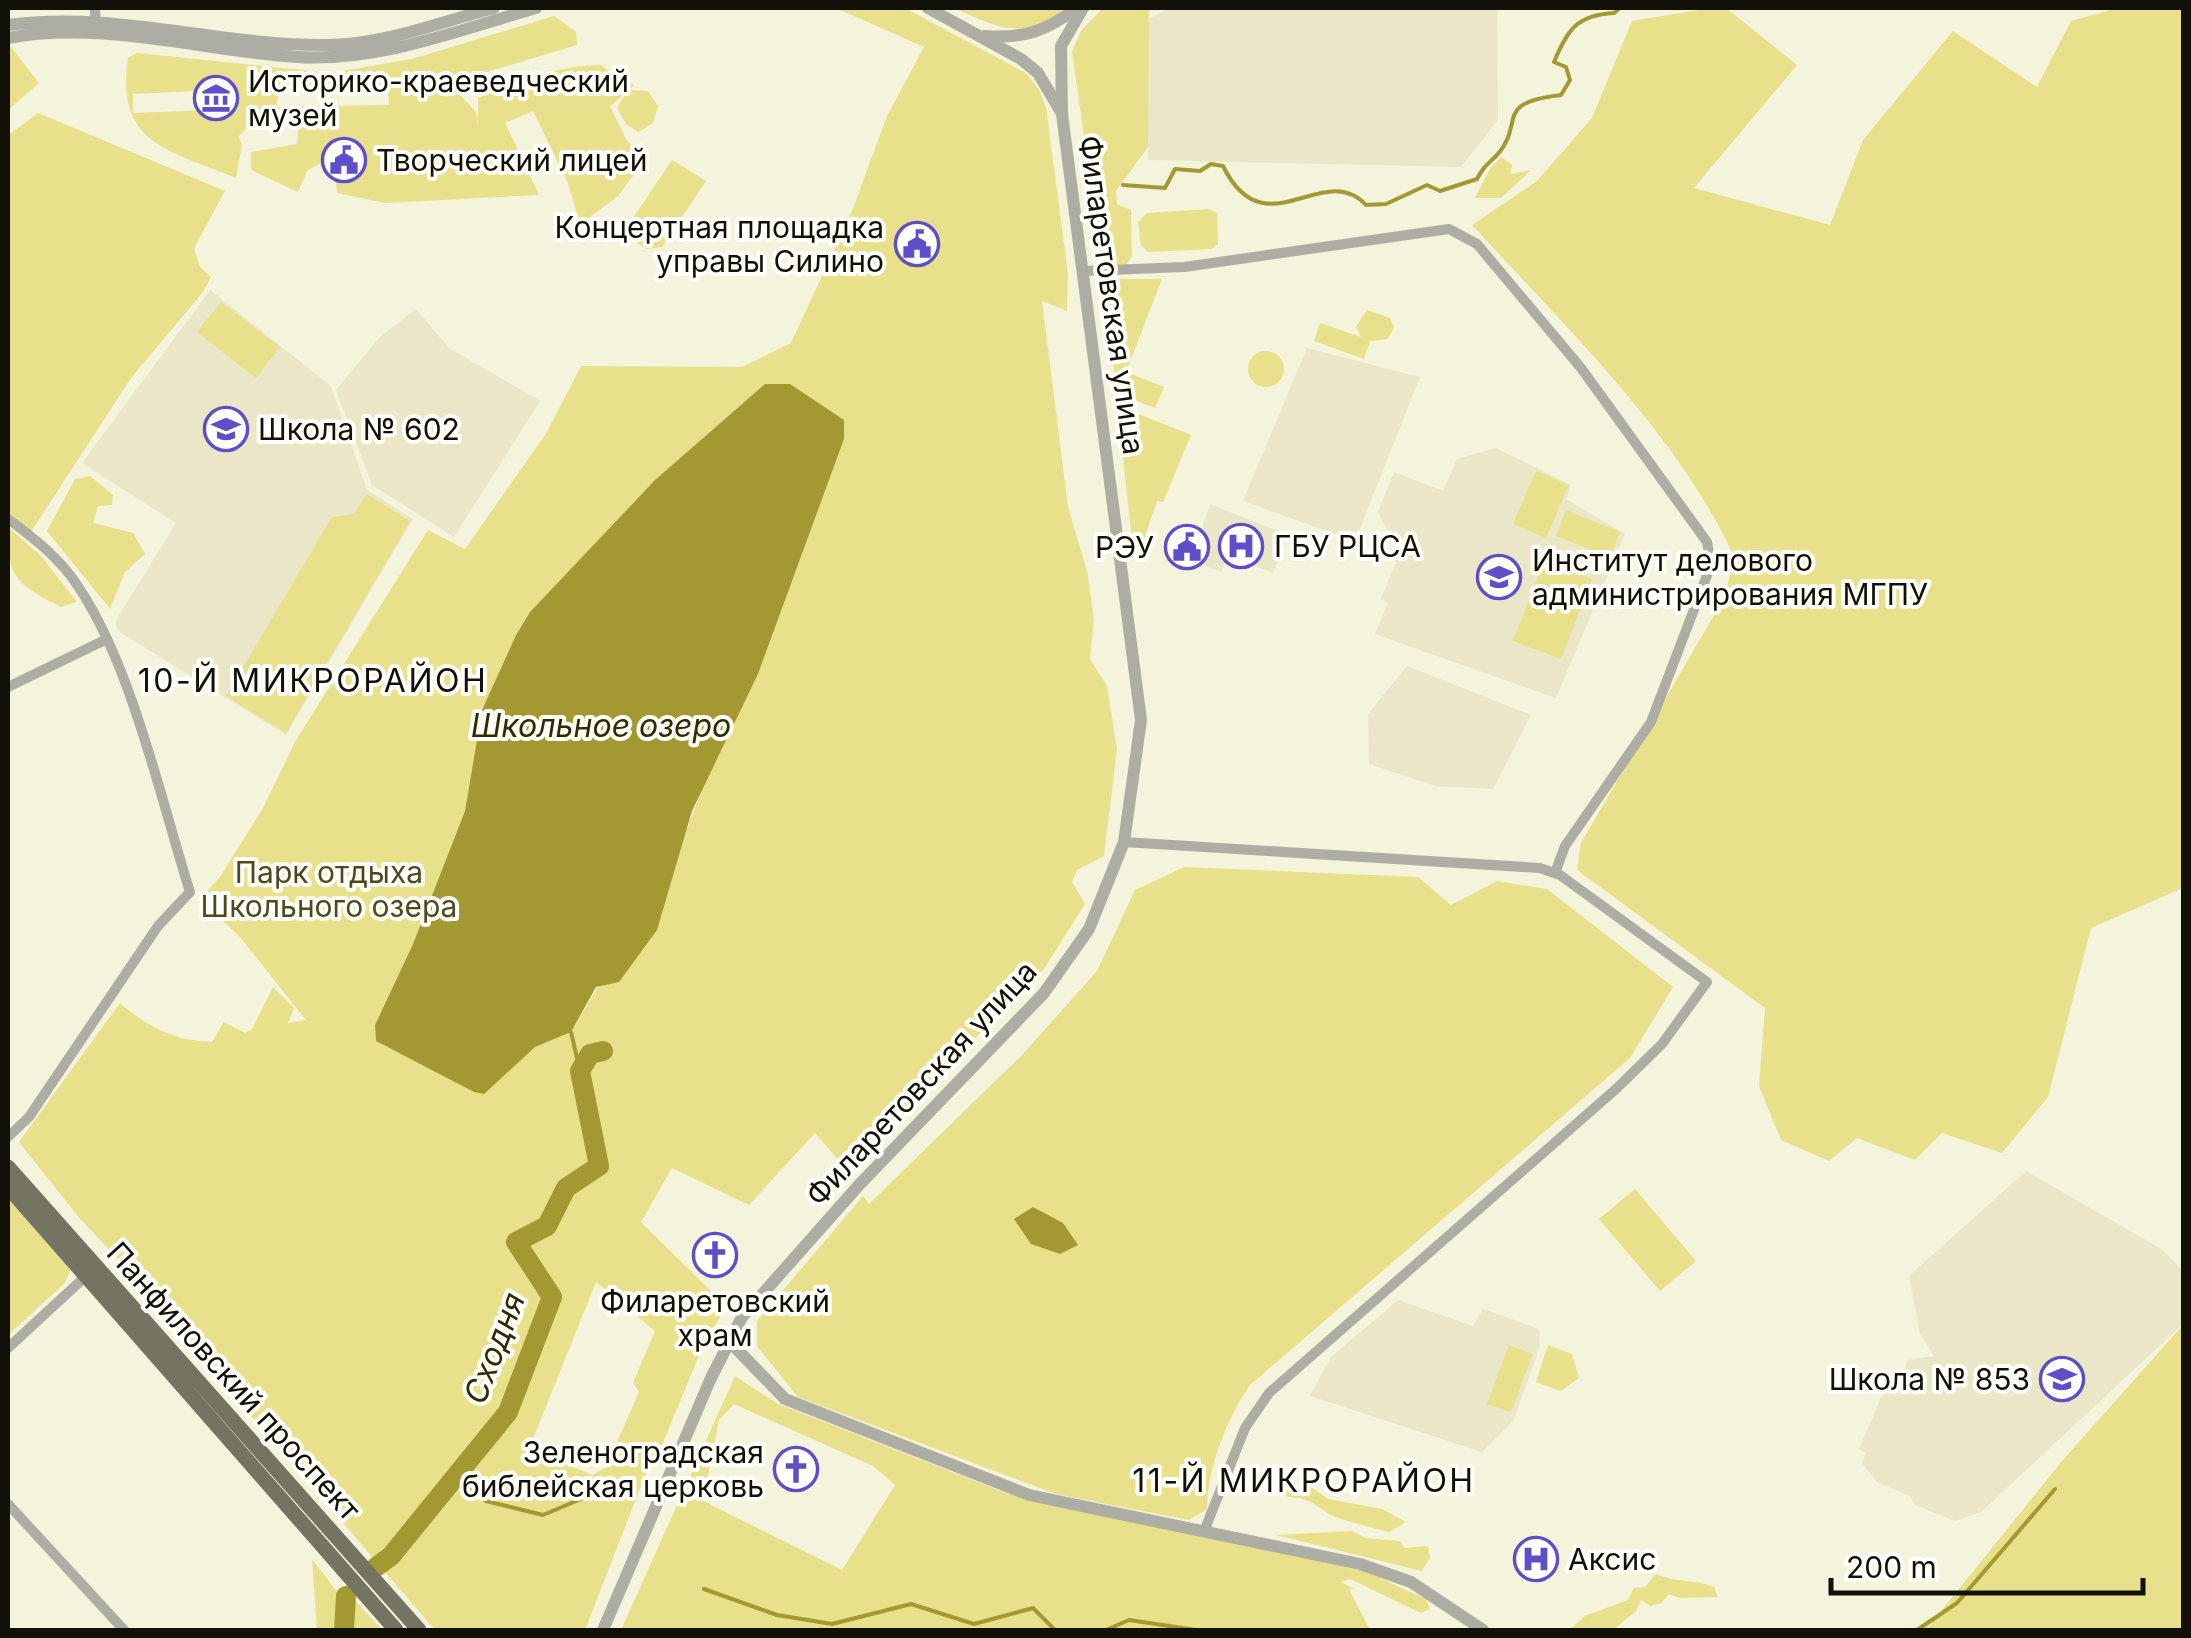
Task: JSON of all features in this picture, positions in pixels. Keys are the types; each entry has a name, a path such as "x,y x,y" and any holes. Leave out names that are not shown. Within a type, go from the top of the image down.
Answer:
{"main road":[{"name":"Панфиловский проспект","path":"8,1166 420,1630"},
{"name":"Панфиловский проспект","path":"8,1187 396,1630"}],"street":[{"path":"95,8 96,30"},
{"path":"8,26 330,45 390,38 494,8"},
{"path":"8,38 96,30 332,57 391,50 536,8"},
{"name":"Филаретовская улица","path":"928,8 983,36 1038,73 1062,114"},
{"path":"983,36 1015,38 1040,33 1080,8"},
{"name":"Филаретовская улица","path":"603,1630 729,1340 759,1294 1044,993 1088,929 1124,842 1141,720 1062,114 1061,46 1080,8"},
{"path":"1084,272 1184,267 1449,229 1477,244 1581,368 1707,542 1711,565 1651,722 1565,846 1554,873"},
{"path":"8,518 40,542 70,576 108,639 190,892 158,926 29,1117 8,1138"},
{"path":"8,686 108,639"},
{"path":"1124,842 1540,868 1554,873 1707,982 1662,1044 1616,1089 1268,1393 1245,1428 1204,1530"},
{"path":"8,1348 86,1276"},
{"path":"729,1340 785,1399 906,1448 1029,1495 1393,1574 1449,1604 1483,1630"},
{"path":"8,1504 124,1630"}],"shaded area":[{"path":"1170,8 1497,8 1498,120 1461,167 1148,160 1148,19"},
{"path":"210,290 331,386 367,490 413,519 286,735 118,631 115,622 176,523 82,463"},
{"path":"416,309 449,348 540,401 454,537 372,485 336,390 380,337"},
{"path":"1307,348 1420,377 1355,541 1243,501"},
{"name":"Институт делового администрирования МГПУ","path":"1496,448 1571,485 1566,499 1625,534 1556,698 1375,634 1388,603 1381,599 1399,554 1378,512 1394,472 1443,491 1457,459"},
{"name":"ГБУ РЦСА","path":"1210,504 1288,535 1273,573 1236,558 1233,562 1226,560 1221,572 1192,561"},
{"path":"1407,666 1531,715 1493,789 1436,786 1369,764 1368,714"},
{"path":"2026,1171 2163,1250 2183,1271 2183,1324 1981,1512 1955,1521 1915,1505 1910,1496 1877,1482 1862,1463 1866,1453 1859,1449 1891,1374 1904,1370 1908,1360 1934,1356 1920,1334 1909,1276"},
{"path":"1398,1300 1473,1326 1483,1309 1539,1329 1540,1347 1513,1421 1482,1452 1310,1396 1331,1357"}],"green space":[{"name":"Парк отдыха Школьного озера","path":"836,8 905,8 1026,73 1046,107 1068,274 1067,311 1042,301 1068,507 1087,571 1094,619 1090,659 1107,686 1117,749 1104,856 1077,870 1072,882 1085,904 1044,969 889,1124 849,1172 815,1133 749,1205 672,1168 641,1222 726,1306 700,1353 658,1455 648,1468 585,1630 435,1630 204,1361 180,1323 81,1220 19,1142 120,1003 162,1031 198,1041 212,1042 224,1022 245,1033 252,1029 273,987 294,1008 288,1023 306,1020 240,937 200,899 220,877 263,808 295,742 428,530 465,549 547,432 581,366 742,367 791,343 852,211 887,116 924,47","holes":["765,384 844,439 758,674 710,768 676,858 571,1032 535,1047 492,1086 474,1092 376,1040 375,1025 413,944 465,811 482,710 530,612 655,480","596,1282 655,1331 633,1383 639,1392 606,1467 593,1475 529,1449"]},
{"path":"955,8 1066,8 1038,25 1012,28 985,22"},
{"path":"1103,8 1149,8 1148,147 1116,191 1117,204 1131,210 1132,256 1126,265 1102,264 1072,51 1081,31"},
{"path":"1726,8 1797,65 1694,188 1830,225 1863,140 1953,31 2037,87 2071,21 2118,8 2183,8 2183,888 2091,928 2048,1097 2002,1153 1942,1133 1915,1160 1857,1138 1829,1161 1781,1140 1759,1086 1765,1008 1577,870 1581,843 1723,600 1735,559 1684,469 1652,426 1581,342 1472,225 1537,181 1592,118 1632,21"},
{"path":"554,16 576,32 577,45 470,77 457,92 476,112 478,125 478,98 538,75 601,65 634,85 630,90 648,91 658,106 653,123 638,132 626,124 617,108 627,92 610,106 627,141 646,158 618,196 580,224 568,183 533,111 505,123 539,195 385,203 337,193 334,155 307,171 298,192 251,170 251,152 297,144 299,123 256,119 238,137 242,144 236,178 169,151 152,140 130,110 126,87 128,58 137,53 330,73 412,59","holes":["388,85 389,105 277,107 278,88","238,89 238,109 133,113 133,94"]},
{"path":"8,48 39,83 8,110"},
{"path":"38,113 225,191 194,248 200,267 211,277 203,292 131,378 29,535 8,518 8,135"},
{"path":"1501,157 1512,165 1511,174 1531,170 1501,198 1475,198 1491,167"},
{"path":"672,160 706,181 662,247 646,249 623,233"},
{"path":"1208,209 1217,213 1218,244 1211,249 1148,252 1141,245 1138,222 1147,213"},
{"path":"1112,279 1162,279 1126,372 1164,387 1155,408 1122,395 1116,386 1105,286"},
{"path":"221,302 280,347 256,378 197,332"},
{"path":"1367,310 1390,318 1394,327 1388,339 1370,341 1364,359 1314,341 1320,323 1361,337 1356,327"},
{"path":"1266,351 1279,356 1284,369 1279,382 1266,387 1253,382 1248,369 1253,356"},
{"path":"1126,409 1191,435 1163,502 1157,501 1142,545 1132,539 1118,414"},
{"path":"1536,471 1569,485 1546,538 1513,524"},
{"path":"90,476 113,495 112,505 98,506 93,523 133,533 145,554 125,572 110,609 47,531 75,479"},
{"path":"367,494 410,521 286,733 226,696 332,517 354,514"},
{"path":"1566,510 1620,532 1610,557 1556,536"},
{"path":"8,527 41,556 77,602 61,607 18,578 10,558"},
{"path":"1544,561 1592,579 1561,659 1513,641"},
{"path":"1184,867 1418,877 1451,905 1497,881 1547,889 1673,987 1630,1058 1250,1385 1220,1444 1207,1509 1189,1520 1056,1494 798,1397 757,1346 757,1321 863,1196 869,1204 1023,1054 1097,971 1135,890"},
{"path":"1635,1189 1696,1261 1660,1291 1599,1219"},
{"path":"8,1198 71,1269 65,1283 8,1335"},
{"path":"2183,1325 2183,1630 1908,1630 1930,1625 2062,1461"},
{"path":"1509,1345 1533,1354 1511,1412 1487,1404"},
{"path":"1548,1345 1572,1354 1579,1378 1561,1391 1536,1382"},
{"path":"735,1376 778,1404 1008,1494 1369,1573 1426,1599 1430,1609 1421,1613 1350,1579 1341,1582 1354,1589 1349,1589 1370,1630 621,1630","holes":["734,1404 873,1466 895,1485 842,1570 703,1501 719,1420"]},
{"path":"1279,1487 1311,1487 1328,1499 1382,1509 1406,1522 1389,1532 1333,1516 1307,1500 1288,1497"},
{"path":"1352,1531 1366,1538 1400,1541 1404,1548 1428,1546 1430,1558 1422,1571 1276,1535"},
{"path":"312,1559 351,1610 347,1602 351,1596 382,1630 317,1630"},
{"path":"1656,1574 1714,1587 1718,1597 1680,1598 1669,1594 1661,1603 1650,1606 1641,1600 1636,1611 1613,1630 1569,1630 1585,1616 1628,1600 1634,1588 1645,1587"}],"water":[{"name":"Школьное озеро","path":"765,384 790,384 844,420 844,439 758,674 692,811 657,930 619,982 596,987 571,1032 535,1047 484,1094 474,1092 376,1041 375,1025 413,944 465,811 482,710 530,612 655,480"},
{"path":"1033,1207 1063,1223 1078,1245 1060,1254 1031,1244 1014,1219"}],"waterway":[{"name":"Сходня","path":"1123,185 1165,188 1175,169 1200,171 1211,164 1223,166 1239,190 1257,201 1275,204 1331,191 1349,194 1366,205 1386,204 1427,185 1440,191 1477,179 1505,143 1518,109 1526,103 1561,95 1570,80 1566,67 1554,62 1569,33 1582,21 1620,8"},
{"path":"571,1032 580,1071"},
{"name":"Сходня","path":"376,1567 391,1556 508,1412 552,1297 516,1242 547,1226 566,1188 599,1166 580,1071 590,1054 603,1051"},
{"path":"454,1478 486,1501 543,1515 581,1499"},
{"path":"1917,1630 1957,1603 2055,1489"},
{"path":"704,1589 777,1615 832,1624 911,1604 974,1624 1033,1608 1055,1630"},
{"name":"Сходня","path":"344,1630 346,1596"},
{"path":"1106,1630 1129,1620 1196,1630"},
{"path":"1681,1630 1704,1630"}],"place":[{"name":"Историко-краеведческий музей","path":"216,98"},
{"name":"Творческий лицей","path":"344,160"},
{"name":"Концертная площадка управы Силино","path":"917,244"},
{"name":"Школа № 602","path":"226,429"},
{"name":"ГБУ РЦСА","path":"1241,546"},
{"name":"РЭУ","path":"1187,547"},
{"name":"Институт делового администрирования МГПУ","path":"1499,577"},
{"name":"Филаретовский храм","path":"715,1255"},
{"name":"Школа № 853","path":"2062,1379"},
{"name":"Зеленоградская библейская церковь","path":"796,1469"},
{"name":"Аксис","path":"1536,1559"}],"district":[{"name":"10-Й МИКРОРАЙОН","path":"313,680"},
{"name":"11-Й МИКРОРАЙОН","path":"1304,1480"}]}
